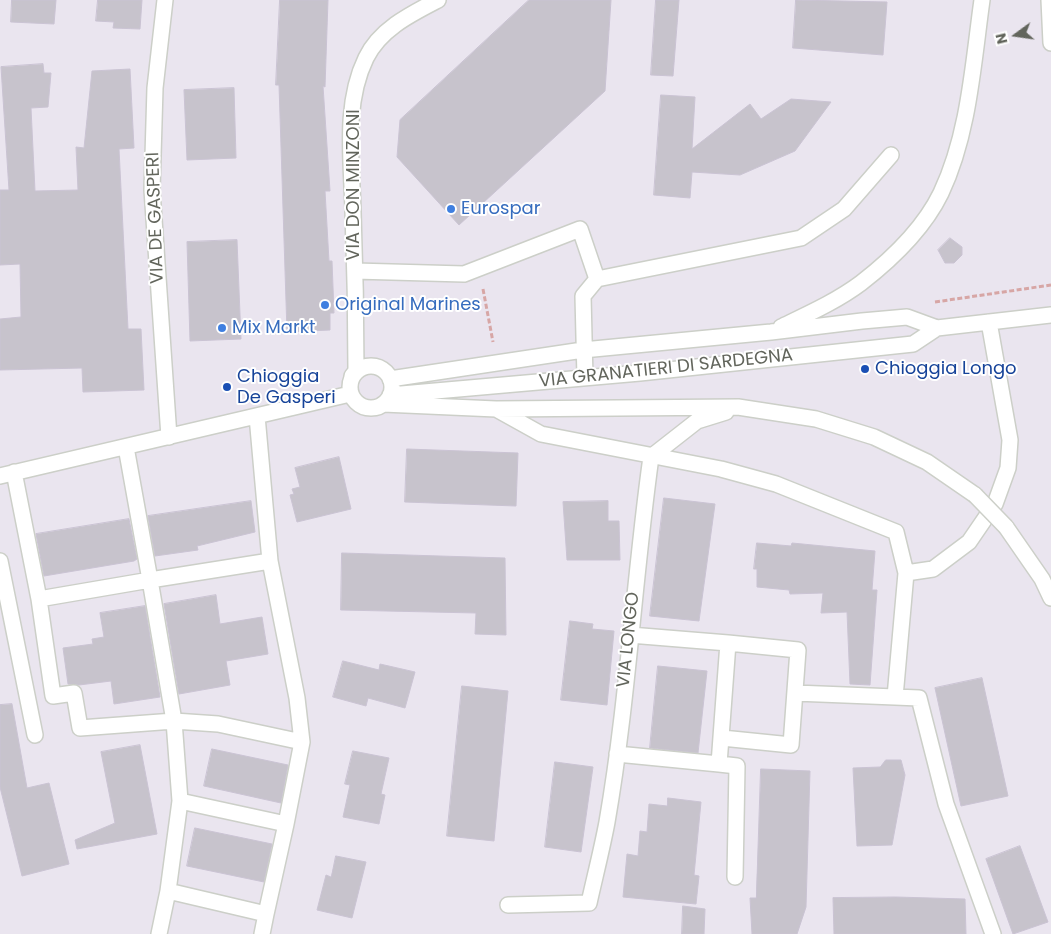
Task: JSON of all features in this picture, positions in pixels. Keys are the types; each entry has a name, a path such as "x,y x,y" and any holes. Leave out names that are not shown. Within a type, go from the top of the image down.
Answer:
{"street":[{"name":"VIA DE GASPERI","path":"165,0 155,88 152,190 168,437"},
{"name":"VIA DON MINZONI","path":"352,376 356,371 351,118 356,82 366,57 385,32 410,14 438,0"},
{"path":"771,332 860,284 888,261 920,226 941,193 961,136 982,0"},
{"path":"1049,0 1051,43"},
{"path":"585,378 583,296 597,279 801,238 844,209 891,155"},
{"path":"355,271 464,274 580,229 597,279"},
{"name":"VIA GRANATIERI DI SARDEGNA","path":"390,378 583,350 907,317 937,328 1051,315"},
{"path":"906,573 933,569 969,542 995,504 1008,468 1010,440 989,322"},
{"name":"VIA GRANATIERI DI SARDEGNA","path":"387,399 913,344 937,328"},
{"path":"387,399 390,378 384,371 376,367 367,366 359,369 352,376 349,388 350,394 356,402 364,407 374,408 387,399 496,410 738,407 816,419 874,437 927,462 975,495 1006,527 1042,579 1051,598"},
{"path":"302,742 218,724 174,721 80,728 74,693 53,696 39,599 7,474 350,394"},
{"path":"651,457 697,421 738,407"},
{"path":"496,410 541,434 651,457 721,469 776,484 896,532 906,573 895,698"},
{"path":"257,416 270,560 297,698 302,742 262,934"},
{"path":"126,447 174,721 180,801 168,891 158,934"},
{"name":"VIA LONGO","path":"508,904 589,903 607,823 617,754 651,457"},
{"path":"39,599 270,560"},
{"path":"0,561 34,735"},
{"path":"630,635 798,650 791,745 722,738"},
{"path":"719,764 728,643"},
{"path":"795,693 919,698 946,804 993,934"},
{"path":"617,754 737,766 734,877"},
{"path":"180,801 286,824"},
{"path":"168,891 266,914"}],"path":[{"path":"476,270 486,300 497,362"}],"building":[{"path":"12,0 56,0 54,24 11,22"},
{"path":"98,0 142,0 140,29 113,28 114,22 96,21"},
{"path":"280,0 328,0 325,87 323,86 330,191 325,191 329,261 332,261 334,313 330,313 330,330 287,332 279,85 276,85"},
{"path":"529,0 611,0 605,91 459,225 397,157 400,120"},
{"path":"656,0 679,0 673,76 651,75"},
{"path":"796,0 887,2 883,55 793,48"},
{"path":"43,64 44,73 51,73 48,107 31,108 35,191 78,190 76,147 84,148 92,71 130,69 134,148 119,149 128,329 141,329 144,390 83,392 82,368 0,370 0,319 21,317 20,264 0,265 0,190 9,190 1,67"},
{"path":"234,88 236,158 187,160 184,90"},
{"path":"661,95 695,97 692,149 750,104 761,119 791,99 831,102 795,151 740,175 692,172 690,198 654,195"},
{"path":"950,238 962,247 962,255 954,263 945,263 938,250"},
{"path":"237,240 241,339 190,341 187,242"},
{"path":"407,449 518,453 516,506 405,502"},
{"path":"339,457 351,509 297,522 290,495 294,494 292,489 300,487 295,468"},
{"path":"664,498 715,504 699,621 650,616"},
{"path":"251,501 255,532 197,546 198,550 155,556 148,516"},
{"path":"608,501 608,521 619,521 620,560 567,560 563,502"},
{"path":"129,519 137,559 44,576 36,534"},
{"path":"757,543 791,546 792,543 875,551 872,590 877,590 870,685 850,684 847,612 821,613 823,593 790,594 789,590 757,587 757,569 754,569"},
{"path":"342,553 505,558 506,635 475,634 476,613 341,610"},
{"path":"216,595 220,624 262,617 268,654 226,661 230,685 179,694 164,604"},
{"path":"145,606 160,697 114,704 111,681 79,685 68,684 63,648 93,644 92,639 104,637 100,613"},
{"path":"570,621 593,624 592,629 614,631 607,705 561,700"},
{"path":"343,661 379,670 380,664 415,672 405,708 368,698 366,706 333,697"},
{"path":"658,666 707,671 698,753 650,748"},
{"path":"982,678 1008,796 961,806 935,688"},
{"path":"462,686 508,691 494,841 447,836"},
{"path":"12,704 27,788 49,783 69,864 22,876 0,787 0,705"},
{"path":"140,745 157,834 77,849 75,840 115,823 101,752"},
{"path":"212,749 288,765 281,803 204,786"},
{"path":"353,751 389,758 381,794 385,795 379,824 343,817 350,785 345,784"},
{"path":"886,760 901,760 905,775 892,845 857,846 853,768 880,767"},
{"path":"555,762 593,767 581,852 545,847"},
{"path":"761,769 810,771 806,907 797,934 752,934 750,898 756,898"},
{"path":"668,798 701,802 694,875 699,876 696,904 623,897 627,854 638,856 640,831 647,832 649,804 667,806"},
{"path":"195,828 272,844 264,882 187,866"},
{"path":"1020,846 1048,922 1013,934 986,859"},
{"path":"336,856 366,862 352,918 317,910 326,875 331,877"},
{"path":"833,898 965,899 966,934 834,934"},
{"path":"683,906 705,909 704,934 682,934"}],"place":[{"name":"Eurospar","path":"451,209"},
{"name":"Original Marines","path":"325,305"},
{"name":"Mix Markt","path":"222,328"},
{"name":"Chioggia Longo","path":"865,369"},
{"name":"Chioggia De Gasperi","path":"227,387"}]}
